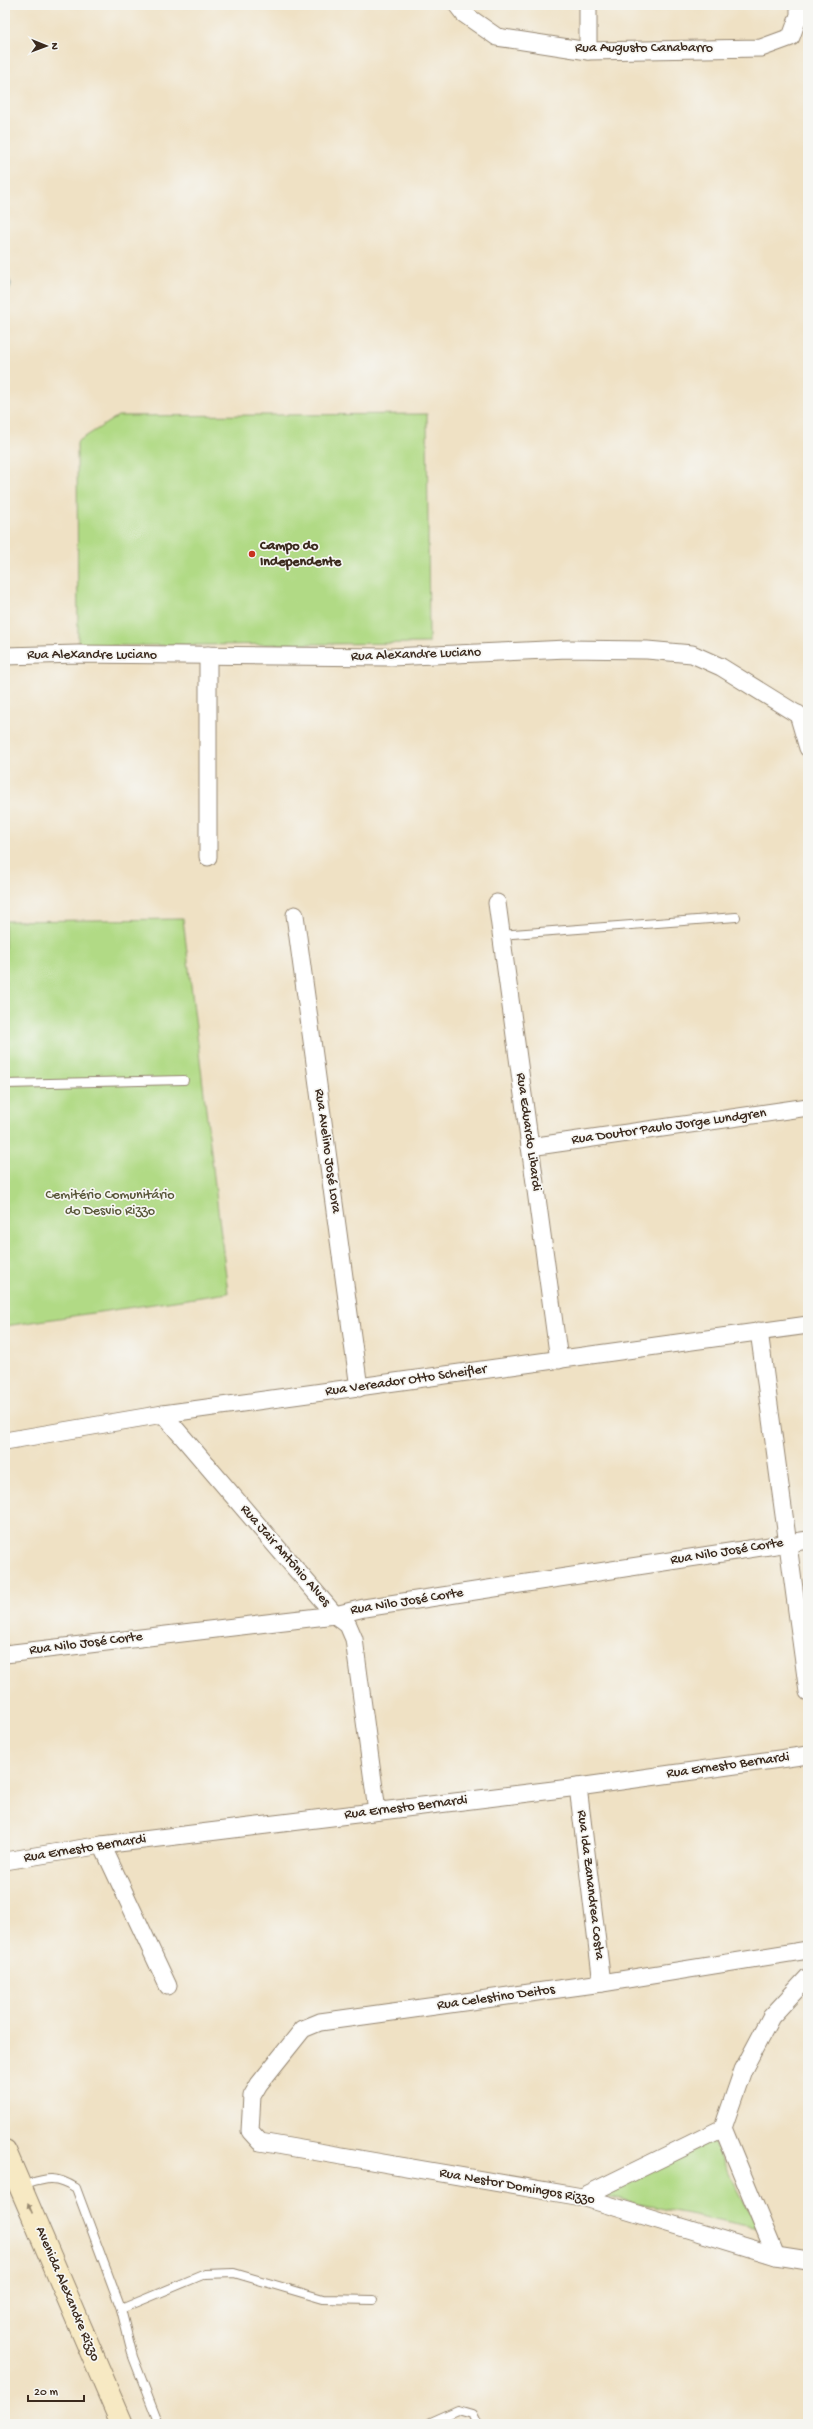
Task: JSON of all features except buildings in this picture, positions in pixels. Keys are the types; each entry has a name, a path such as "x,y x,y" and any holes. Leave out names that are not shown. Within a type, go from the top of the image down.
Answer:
{"street":[{"name":"Rua Augusto Canabarro","path":"457,5 470,18 496,37 588,50 761,48 791,37 799,15 799,5"},
{"path":"588,5 588,50"},
{"name":"Rua Alexandre Luciano","path":"5,656 208,655 391,657 567,648 647,650 692,654 721,667 803,717"},
{"path":"208,655 208,857"},
{"path":"803,717 808,748"},
{"name":"Rua Eduardo Libardi","path":"497,904 559,1360"},
{"name":"Rua Avelino José Lora","path":"295,915 360,1388"},
{"name":"Rua Doutor Paulo Jorge Lundgren","path":"530,1148 808,1107"},
{"name":"Rua Vereador Otto Scheifler","path":"5,1442 163,1414 808,1325"},
{"path":"759,1331 808,1692"},
{"name":"Rua Jair Antônio Alves","path":"163,1414 335,1615 348,1625 354,1639 377,1811"},
{"name":"Rua Nilo José Corte","path":"5,1654 335,1615 364,1608 808,1540"},
{"name":"Rua Ernesto Bernardi","path":"5,1861 102,1845 578,1788 808,1755"},
{"name":"Rua Ida Zanandrea Costa","path":"578,1788 602,1983"},
{"path":"102,1845 168,1986"},
{"name":"Rua Celestino Deitos","path":"250,2131 252,2096 259,2084 303,2029 320,2022 602,1983 808,1950"},
{"path":"776,2256 723,2128 743,2070 771,2017 808,1977"},
{"path":"582,2197 723,2128"},
{"name":"Rua Nestor Domingos Rizzo","path":"250,2131 260,2142 280,2146 582,2197 776,2256 808,2261"},
{"name":"Avenida Alexandre Rizzo","path":"5,2151 21,2186 119,2423"}],"lane":[{"path":"501,935 736,917"},
{"path":"5,1084 184,1080"},
{"path":"21,2186 48,2178 62,2179 76,2188 122,2308 133,2357 159,2424"},
{"path":"122,2308 205,2274 234,2273 323,2299 373,2300"},
{"path":"431,2422 458,2410 472,2414 477,2424"}],"green space":[{"path":"427,414 429,643 78,646 77,442 118,416"},
{"name":"Cemitério Comunitário do Desvio Rizzo","path":"183,919 228,1293 5,1326 5,921"},
{"path":"712,2140 758,2228 600,2196"}],"water":[{"path":"5,271 11,284 5,303"}],"place":[{"name":"Campo do Independente","path":"252,554"}]}
